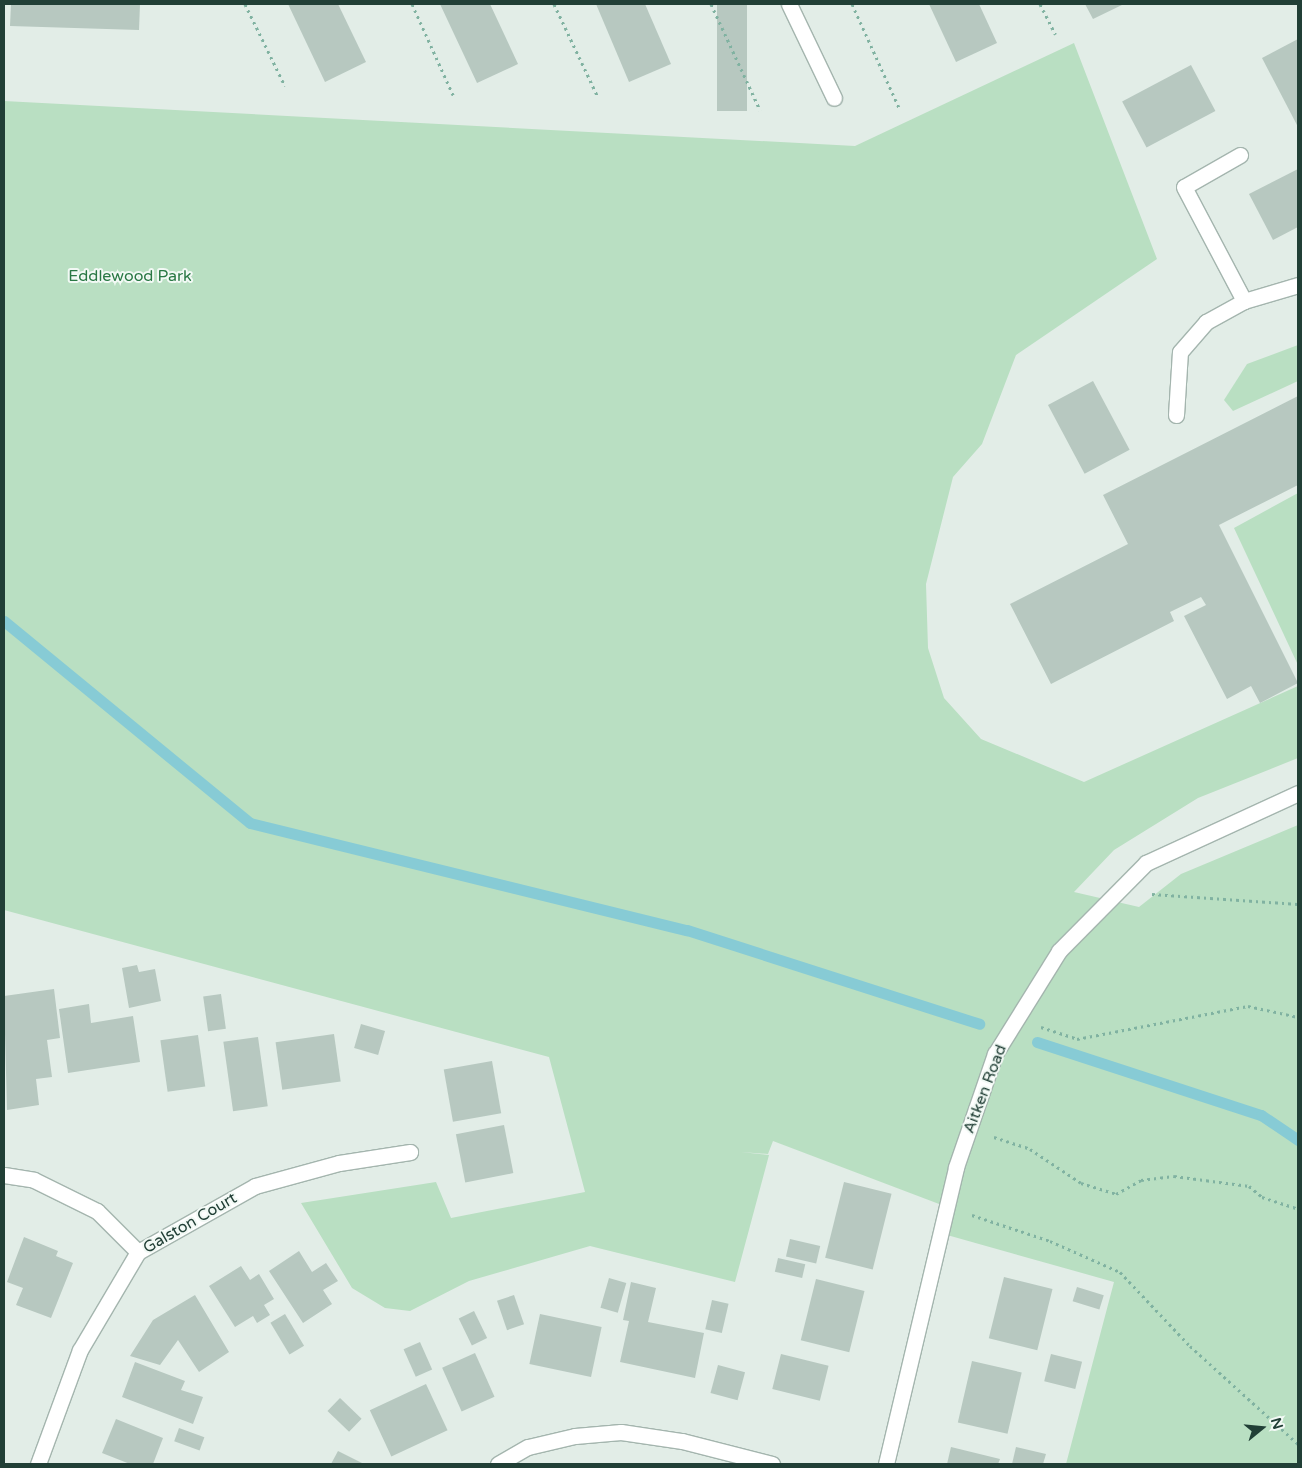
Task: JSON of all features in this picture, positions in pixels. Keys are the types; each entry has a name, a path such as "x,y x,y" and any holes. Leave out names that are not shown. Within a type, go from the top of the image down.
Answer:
{"street":[{"path":"789,4 834,98"},
{"path":"1240,155 1184,187 1244,300"},
{"path":"1176,415 1180,352 1206,322 1244,300 1298,286"},
{"name":"Aitken Road","path":"886,1464 947,1207 971,1125 995,1054 1059,951 1146,863 1298,794"},
{"name":"Galston Court","path":"38,1464 80,1350 138,1252 255,1186 339,1163 410,1152"},
{"path":"4,1175 34,1180 97,1212 138,1252"},
{"path":"498,1464 528,1447 575,1436 621,1432 682,1441 772,1464"}],"path":[{"path":"245,4 286,86"},
{"path":"412,4 453,95"},
{"path":"554,4 597,95"},
{"path":"711,4 760,110"},
{"path":"852,4 900,110"},
{"path":"1040,4 1055,34"},
{"path":"1118,891 1298,904"},
{"path":"1017,1019 1077,1039 1248,1006 1298,1017"},
{"path":"971,1125 1007,1144 1030,1149 1081,1183 1116,1194 1142,1180 1174,1176 1249,1186 1262,1197 1298,1209"},
{"path":"947,1207 1050,1241 1120,1272 1190,1346 1298,1444"}],"green space":[{"name":"Eddlewood Park","path":"1074,43 1157,259 1016,355 982,444 953,477 926,584 928,648 944,698 981,739 1084,782 1298,686 1298,758 1198,798 1114,850 1074,892 1139,907 1181,874 1298,825 1298,1464 1066,1464 1114,1282 940,1233 947,1207 773,1141 768,1154 741,1152 769,1155 735,1282 590,1246 469,1281 410,1311 385,1308 352,1288 301,1203 436,1182 451,1218 585,1192 549,1057 4,910 4,101 855,146"},
{"path":"1298,345 1298,381 1233,411 1224,400 1247,364"},
{"path":"1298,493 1298,665 1234,528"}],"building":[{"path":"11,4 140,4 139,30 10,26"},
{"path":"288,4 338,4 366,62 325,82"},
{"path":"440,4 490,4 518,64 477,83"},
{"path":"596,4 645,4 671,64 629,82"},
{"path":"717,4 747,4 747,111 717,111"},
{"path":"929,4 979,4 997,43 956,62"},
{"path":"1085,4 1124,4 1093,19"},
{"path":"1298,39 1298,127 1262,58"},
{"path":"1191,65 1215,111 1147,148 1122,102"},
{"path":"1298,169 1298,227 1273,240 1249,194"},
{"path":"1093,381 1130,450 1085,474 1048,405"},
{"path":"1298,396 1298,485 1219,525 1298,683 1260,703 1251,686 1227,699 1184,616 1206,605 1201,597 1170,612 1174,621 1051,684 1010,604 1128,544 1103,495"},
{"path":"137,965 139,972 155,969 161,1001 129,1008 122,968"},
{"path":"54,989 60,1038 47,1040 52,1077 36,1079 39,1105 7,1110 4,996"},
{"path":"221,994 226,1029 208,1031 203,997"},
{"path":"89,1004 91,1023 133,1016 140,1062 68,1073 59,1009"},
{"path":"361,1024 385,1031 378,1055 354,1048"},
{"path":"334,1034 341,1082 282,1090 276,1042"},
{"path":"198,1035 205,1086 168,1092 160,1040"},
{"path":"258,1037 268,1106 233,1111 223,1042"},
{"path":"492,1061 501,1113 453,1122 444,1070"},
{"path":"504,1125 513,1173 465,1182 456,1134"},
{"path":"844,1182 892,1194 873,1270 825,1258"},
{"path":"24,1237 58,1251 56,1256 73,1263 51,1318 16,1305 23,1288 7,1282"},
{"path":"790,1239 820,1246 816,1264 786,1257"},
{"path":"299,1251 312,1272 326,1263 338,1281 323,1290 332,1304 303,1323 269,1271"},
{"path":"778,1258 805,1264 802,1278 775,1272"},
{"path":"241,1266 250,1280 259,1274 274,1299 264,1305 270,1315 257,1323 253,1316 235,1327 209,1286"},
{"path":"1004,1277 1053,1289 1037,1350 989,1338"},
{"path":"609,1278 626,1283 618,1313 600,1308"},
{"path":"816,1279 865,1291 849,1352 801,1340"},
{"path":"631,1282 656,1288 648,1322 704,1333 695,1378 620,1362 629,1321 623,1320"},
{"path":"1077,1287 1104,1295 1099,1310 1073,1301"},
{"path":"195,1295 229,1352 199,1372 178,1340 160,1365 130,1356 153,1320"},
{"path":"514,1295 524,1324 507,1330 497,1301"},
{"path":"712,1300 729,1304 722,1333 705,1329"},
{"path":"474,1311 487,1338 472,1345 459,1318"},
{"path":"285,1314 304,1346 289,1354 270,1323"},
{"path":"540,1314 602,1327 591,1377 529,1364"},
{"path":"420,1342 432,1369 416,1377 404,1349"},
{"path":"475,1353 495,1397 462,1411 442,1368"},
{"path":"781,1354 829,1366 820,1401 772,1389"},
{"path":"1051,1354 1082,1362 1075,1389 1044,1381"},
{"path":"972,1361 1022,1372 1008,1434 958,1422"},
{"path":"135,1362 185,1381 181,1390 203,1397 193,1424 122,1397"},
{"path":"718,1365 745,1372 738,1400 710,1393"},
{"path":"426,1384 448,1430 391,1456 370,1410"},
{"path":"340,1398 362,1419 349,1432 327,1411"},
{"path":"116,1419 163,1438 153,1464 130,1464 102,1453"},
{"path":"179,1428 204,1437 200,1450 174,1441"},
{"path":"951,1447 1000,1459 998,1464 947,1464"},
{"path":"1016,1447 1046,1454 1043,1464 1012,1464"},
{"path":"338,1451 364,1464 331,1464"}],"waterway":[{"path":"4,621 250,823 687,930 979,1024"},
{"path":"1037,1042 1261,1115 1298,1140"}]}
